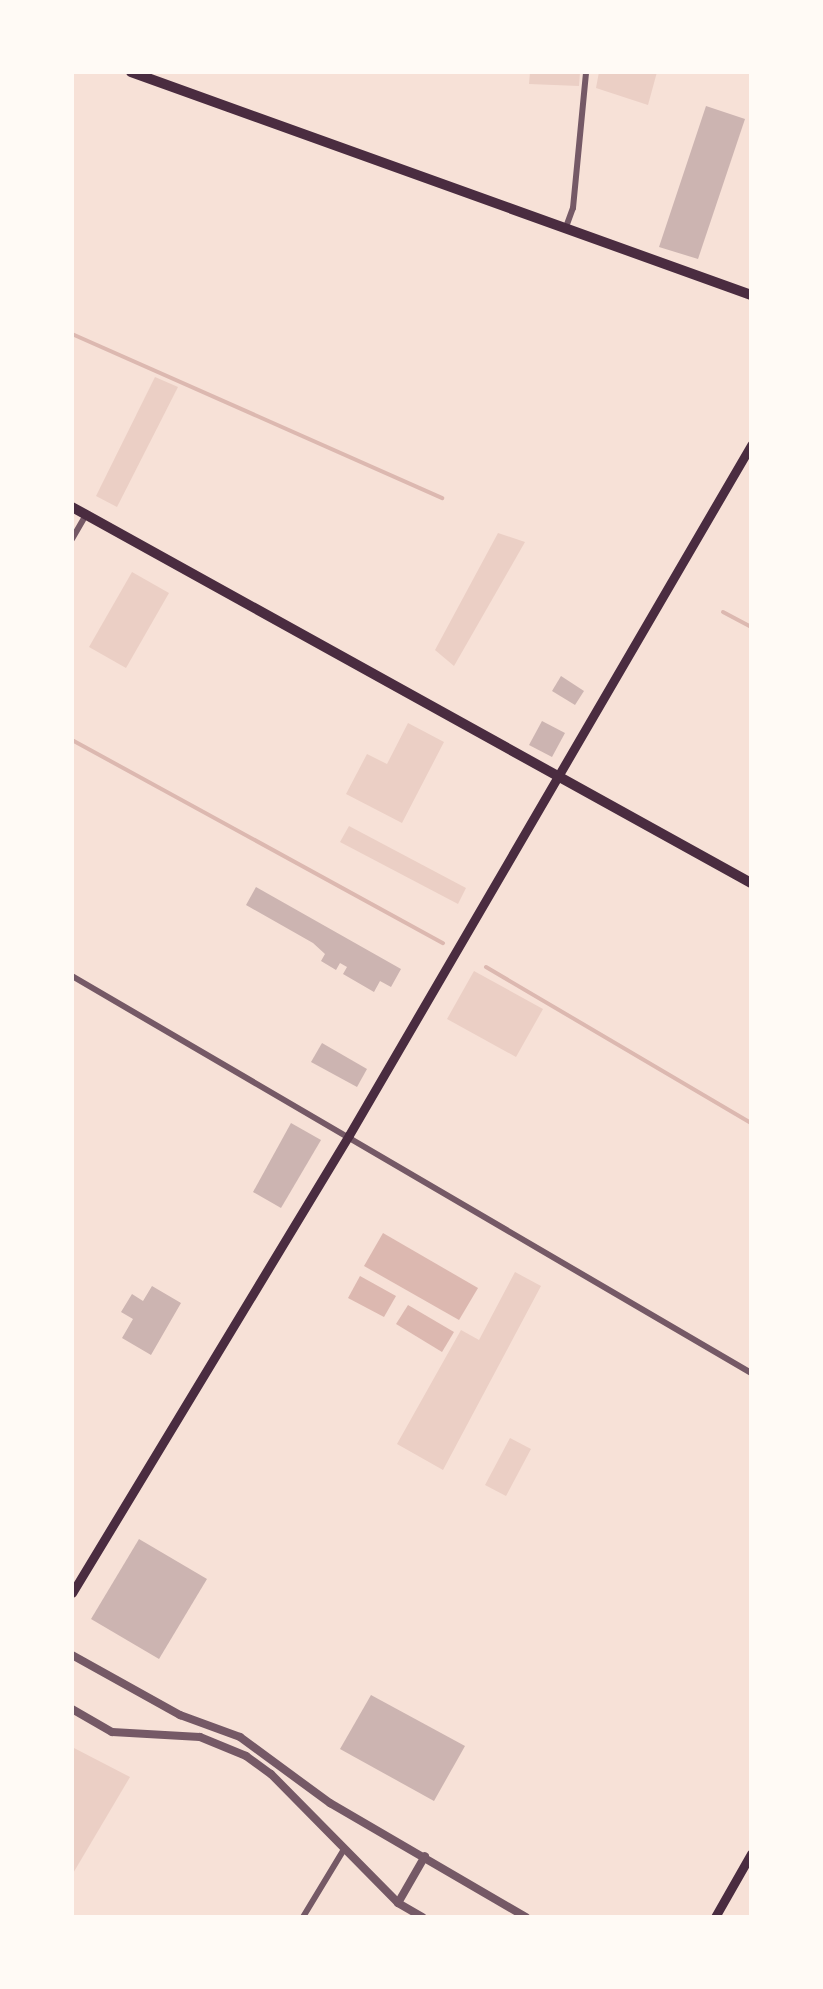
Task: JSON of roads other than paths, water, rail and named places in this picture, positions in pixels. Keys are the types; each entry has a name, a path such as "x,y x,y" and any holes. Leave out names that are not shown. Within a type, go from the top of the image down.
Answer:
{"main road":[{"path":"131,72 163,78 751,295"},
{"path":"72,1593 349,1135 751,445"},
{"path":"72,507 751,883"},
{"path":"715,1917 751,1854"}],"street":[{"path":"566,227 573,208 586,72"},
{"path":"72,539 86,515"},
{"path":"72,976 349,1135 751,1373"},
{"path":"72,1655 180,1715 240,1737 305,1784 526,1917"},
{"path":"72,1709 112,1732 211,1742 246,1756 292,1796 343,1851 398,1903 422,1917"},
{"path":"292,1796 305,1784"},
{"path":"303,1917 343,1851"},
{"path":"398,1903 425,1856"}],"waterway":[{"path":"72,334 442,498"},
{"path":"723,612 751,627"},
{"path":"72,740 443,943"},
{"path":"486,967 751,1123"}]}
